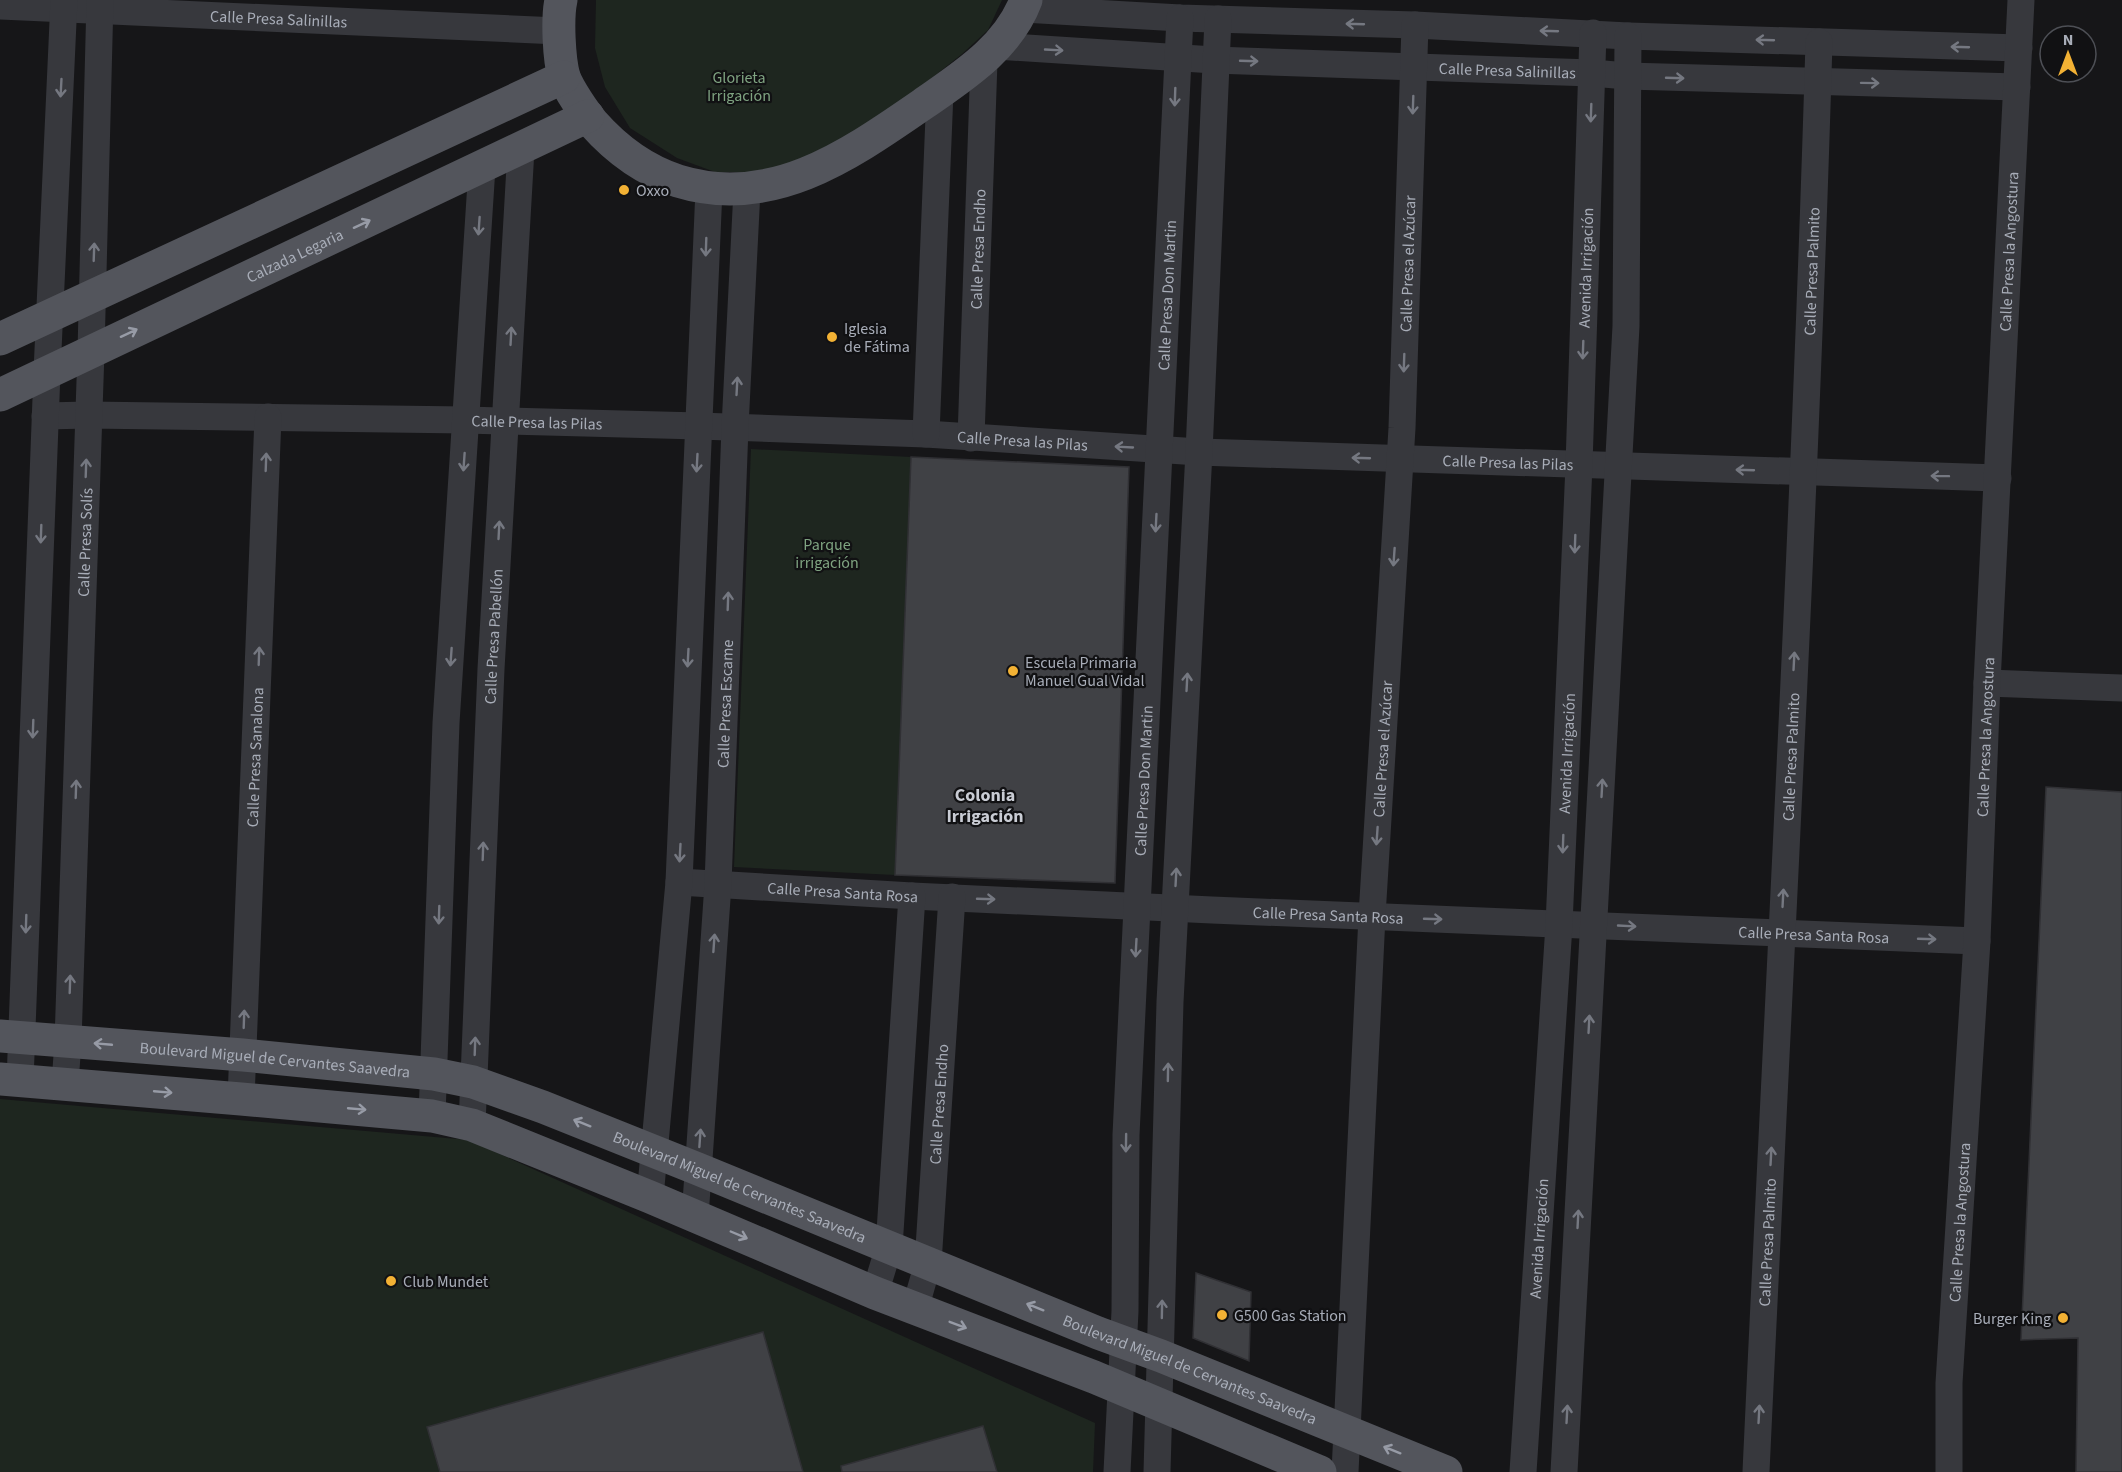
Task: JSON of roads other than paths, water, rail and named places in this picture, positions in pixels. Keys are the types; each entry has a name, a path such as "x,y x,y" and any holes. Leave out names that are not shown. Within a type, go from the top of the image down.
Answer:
{"main road":[{"path":"559,16 564,77 588,116 622,152 666,177 709,189 747,189 796,177 828,164 863,144 940,92 990,53 1010,30 1024,5"},
{"path":"0,339 564,77"},
{"name":"Calzada Legaria","path":"0,395 588,116"},
{"name":"Boulevard Miguel de Cervantes Saavedra","path":"11,1037 243,1055 434,1074 473,1082 543,1107 698,1169 1446,1472"},
{"path":"10,1080 432,1116 472,1125 650,1197 875,1293 1087,1374 1320,1472"}],"street":[{"name":"Calle Presa la Angostura","path":"1949,1472 1949,1383 1977,941 1986,683 2021,0"},
{"path":"10,1080 64,4"},
{"name":"Calle Presa Salinillas","path":"0,6 64,4 559,16"},
{"name":"Calle Presa Solís","path":"65,1084 91,351 100,5"},
{"path":"1024,5 1180,18 1628,36 2019,48"},
{"name":"Calle Presa Don Martin","path":"1117,1472 1123,1342 1126,1135 1180,18"},
{"path":"1156,1472 1174,907 1199,452 1214,60 1218,19"},
{"name":"Calle Presa el Azúcar","path":"1345,1472 1372,916 1401,459 1415,26"},
{"name":"Avenida Irrigación","path":"1524,1472 1559,925 1579,465 1593,33"},
{"path":"1564,1472 1626,326 1628,36"},
{"name":"Calle Presa Palmito","path":"1756,1472 1805,473 1819,42"},
{"name":"Calle Presa Salinillas","path":"990,53 1177,57 1627,76 2017,87"},
{"name":"Calle Presa Endho","path":"970,438 990,53"},
{"path":"926,434 940,92"},
{"name":"Calle Presa Pabellón","path":"472,1125 491,669 521,149"},
{"path":"432,1116 446,723 482,168"},
{"path":"650,1197 679,882 709,189"},
{"name":"Calle Presa Escame","path":"695,1217 718,884 735,428 747,189"},
{"name":"Calle Presa las Pilas","path":"45,416 466,420 699,426 926,434 1199,452 1998,478"},
{"name":"Calle Presa Sanalona","path":"241,1098 268,417"},
{"path":"1986,683 2122,688"},
{"name":"Calle Presa Santa Rosa","path":"679,882 912,896 1977,941"},
{"path":"875,1293 889,1247 912,896"},
{"name":"Calle Presa Endho","path":"915,1309 928,1263 952,897"}],"place":[{"name":"Oxxo","path":"624,190"},
{"name":"Iglesia de Fátima","path":"832,337"},
{"name":"Escuela Primaria Manuel Gual Vidal","path":"1013,671"},
{"name":"Club Mundet","path":"391,1281"},
{"name":"G500 Gas Station","path":"1222,1315"},
{"name":"Burger King","path":"2063,1318"}],"district":[{"name":"Colonia Irrigación","path":"985,805"}],"park label":[{"name":"Glorieta Irrigación","path":"739,86"},
{"name":"Parque irrigación","path":"827,553"}]}
